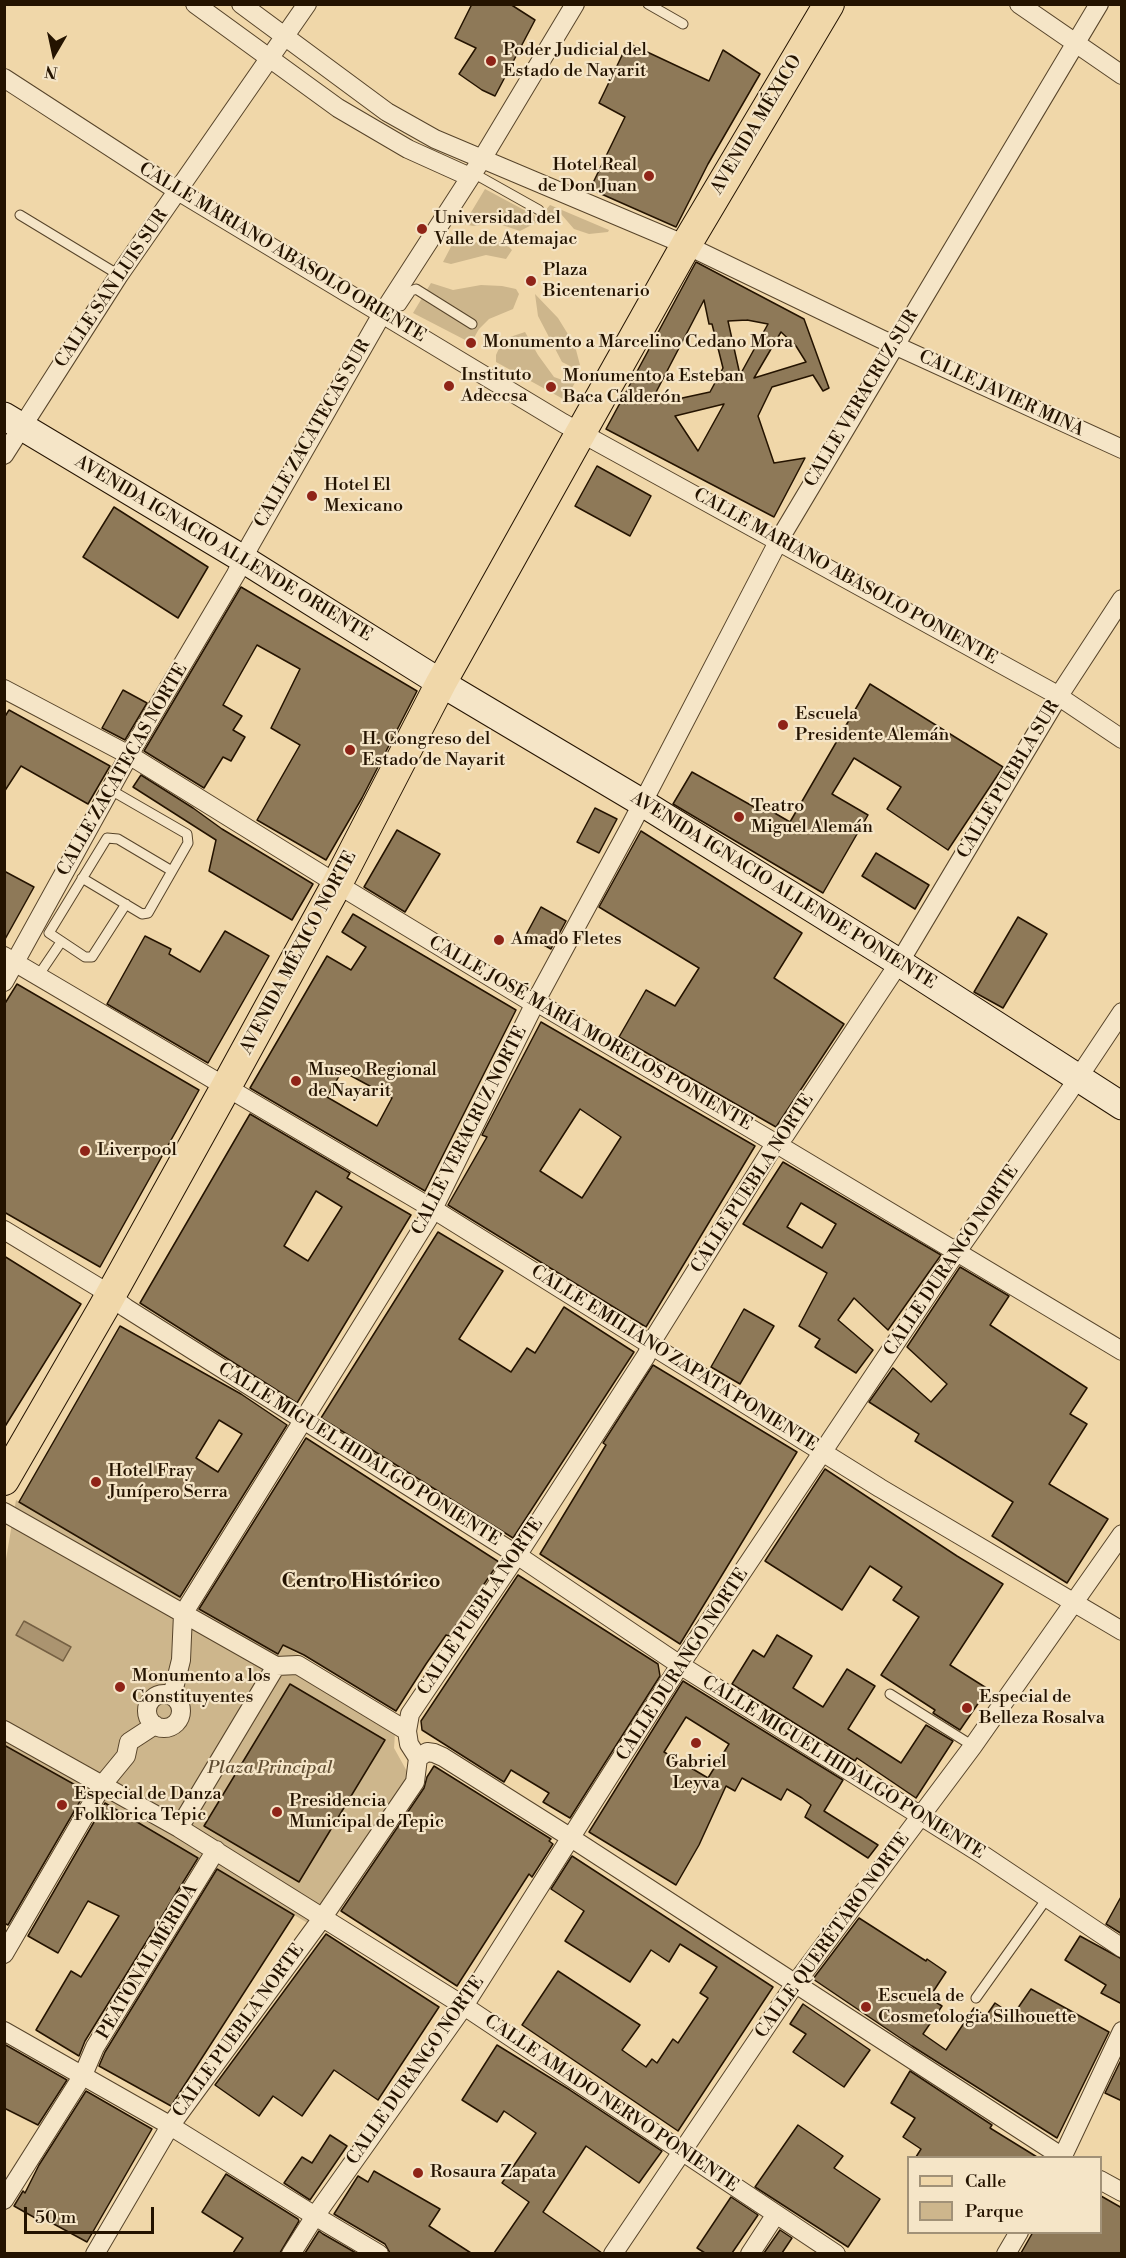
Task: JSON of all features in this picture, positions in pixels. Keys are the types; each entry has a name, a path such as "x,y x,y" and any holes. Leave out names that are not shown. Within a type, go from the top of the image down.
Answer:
{"main road":[{"name":"AVENIDA MÉXICO","path":"577,426 829,4"},
{"name":"AVENIDA IGNACIO ALLENDE ORIENTE","path":"13,421 243,559 441,683"},
{"name":"AVENIDA MÉXICO NORTE","path":"4,1480 13,1450 111,1296 337,884 577,426"},
{"name":"AVENIDA IGNACIO ALLENDE PONIENTE","path":"441,683 641,802 1122,1106"}],"street":[{"path":"195,4 338,108 380,134 437,161 466,162 475,170"},
{"name":"CALLE JAVIER MINA","path":"241,4 387,112 435,139 475,170 686,245 894,345 1122,449"},
{"name":"CALLE SAN LUIS SUR","path":"4,455 13,421 119,275 307,4"},
{"name":"CALLE ZACATECAS SUR","path":"243,559 386,308 475,170 575,4"},
{"path":"1019,4 1122,75"},
{"name":"CALLE VERACRUZ SUR","path":"641,802 779,540 1099,4"},
{"name":"CALLE MARIANO ABASOLO ORIENTE","path":"4,78 178,191 386,308 577,426"},
{"name":"CALLE MARIANO ABASOLO PONIENTE","path":"577,426 1058,697 1122,739"},
{"name":"CALLE ZACATECAS NORTE","path":"4,982 10,959 243,559"},
{"name":"CALLE PUEBLA SUR","path":"899,963 1058,697 1122,599"},
{"name":"CALLE JOSÉ MARÍA MORELOS PONIENTE","path":"4,689 129,755 535,1003 776,1143 1122,1351"},
{"name":"CALLE VERACRUZ NORTE","path":"183,1614 433,1209 535,1003 641,802"},
{"name":"CALLE EMILIANO ZAPATA PONIENTE","path":"10,959 433,1209 880,1488 1122,1631"},
{"name":"CALLE PUEBLA NORTE","path":"407,1731 410,1714 517,1555 776,1143 785,1136 899,963"},
{"name":"CALLE DURANGO NORTE","path":"291,2253 464,2006 680,1665 957,1251 1122,1012"},
{"name":"CALLE MIGUEL HIDALGO PONIENTE","path":"4,1230 517,1555 680,1665 1048,1897 1122,1948"},
{"path":"4,1512 276,1666 298,1665 407,1731 409,1744 418,1758 427,1752 434,1753 571,1838 1060,2156"},
{"name":"CALLE QUERÉTARO NORTE","path":"613,2253 795,1984 973,1746 1122,1534"},
{"path":"4,1954 103,1784 126,1756 129,1742 155,1725 167,1727 178,1721 181,1709 179,1702 172,1695 181,1660 183,1614"},
{"path":"179,1828 276,1666"},
{"name":"CALLE AMADO NERVO PONIENTE","path":"4,1730 179,1828 323,1917 464,2006 836,2253"},
{"name":"CALLE PUEBLA NORTE","path":"95,2253 170,2126 323,1917 414,1782 418,1758"},
{"name":"PEATONAL MÉRIDA","path":"4,2200 82,2075 95,2047 216,1850"},
{"path":"4,2031 170,2126 379,2253"},
{"path":"1062,2156 1122,2031"},
{"path":"1102,2181 1122,2192"},
{"path":"750,2253 776,2214"},
{"path":"1006,2253 1017,2234"}],"lane":[{"path":"648,4 683,24"},
{"path":"475,170 539,210"},
{"path":"20,215 119,275"},
{"path":"386,308 401,306 411,291 416,289 472,324"},
{"path":"82,878 141,914 148,913 188,843 187,834 110,789"},
{"path":"126,904 92,957 85,957 61,942 52,936 49,929 107,838 112,837 171,871"},
{"path":"38,976 61,942"},
{"path":"890,1694 973,1746"},
{"path":"976,1998 1048,1897"}],"green space":[{"path":"485,189 539,218 550,205 609,230 589,234 574,229 561,214 551,215 520,231 496,223 473,226 464,224"},
{"path":"456,237 463,242 470,243 496,240 505,243 512,250 506,259 486,255 451,264 443,262"},
{"path":"431,283 453,290 481,285 502,286 516,289 519,294 513,309 489,319 479,329 471,343 413,313"},
{"path":"535,294 558,318 575,346 580,365 572,367 562,362 538,316"},
{"path":"525,332 554,377 565,381 576,381 565,400 496,362 496,355 501,344 507,338"},
{"name":"Plaza Principal","path":"16,1500 277,1654 283,1645 403,1718 395,1733 394,1748 409,1775 311,1925 5,1745 5,1565"}],"shaded area":[{"path":"24,1621 71,1647 63,1661 16,1635"}],"building":[{"name":"Poder Judicial del Estado de Nayarit","path":"472,4 510,4 535,20 495,96 459,74 476,48 455,38"},
{"path":"628,43 709,81 723,50 760,74 708,164 676,227 590,189 625,117 599,103"},
{"path":"696,262 804,319 829,388 823,391 813,375 772,387 758,416 774,463 805,458 774,517 606,429","holes":["704,300 723,368 710,392 673,400 673,393 653,398","747,320 768,324 740,375 728,321","781,332 796,346 806,362 754,378","724,404 698,451 675,416"]},
{"path":"597,466 651,496 630,536 575,506"},
{"path":"114,507 208,567 178,618 83,557"},
{"path":"241,587 417,691 362,798 326,860 257,820 300,745 271,728 300,669 257,645 223,705 242,716 233,730 245,737 231,761 223,757 204,788 144,751"},
{"path":"870,684 1003,767 948,850 887,809 901,787 854,758 832,794 868,815 823,893 673,804 692,772 763,812 766,808 790,822"},
{"path":"123,690 147,703 125,740 102,728"},
{"path":"9,710 110,766 88,804 21,766 4,792 4,718"},
{"path":"141,775 222,829 313,884 292,920 209,871 216,840 133,787"},
{"path":"595,808 617,819 599,853 577,842"},
{"path":"397,830 440,854 405,912 364,887"},
{"path":"641,831 802,933 774,978 844,1024 776,1127 619,1037 646,990 675,1006 699,968 599,907"},
{"path":"876,853 929,885 915,909 862,876"},
{"path":"4,871 34,887 4,941"},
{"path":"541,907 566,921 551,949 526,935"},
{"path":"353,914 516,1010 425,1191 250,1088 327,956 351,970 366,947 342,932","holes":["342,1071 392,1098 377,1126 327,1097"]},
{"path":"1018,917 1047,934 1003,1008 974,992"},
{"path":"225,931 269,956 208,1063 107,1004 145,936 171,949 169,954 200,972"},
{"name":"Liverpool","path":"17,984 199,1090 100,1267 4,1212 4,1005"},
{"path":"541,1022 755,1146 646,1327 448,1205 487,1137 482,1135","holes":["580,1109 621,1137 582,1198 540,1171"]},
{"path":"250,1114 350,1173 347,1178 411,1215 297,1403 140,1303","holes":["316,1191 342,1207 308,1261 284,1246"]},
{"path":"783,1162 941,1255 888,1330 854,1298 838,1320 873,1350 856,1373 815,1347 820,1339 799,1326 827,1273 743,1224","holes":["801,1203 836,1224 822,1248 787,1227"]},
{"path":"438,1232 503,1271 459,1339 511,1372 527,1348 535,1353 564,1307 634,1352 513,1538 321,1418"},
{"path":"4,1256 81,1304 4,1428"},
{"path":"960,1267 1009,1296 990,1325 1087,1388 1070,1414 1087,1424 1049,1484 1108,1519 1067,1583 992,1536 1013,1502 915,1441 919,1434 869,1402 893,1368 931,1402 947,1384 907,1347"},
{"path":"744,1309 774,1326 740,1384 711,1367"},
{"path":"120,1326 241,1394 287,1425 180,1597 19,1502","holes":["219,1420 242,1434 218,1472 196,1458"]},
{"path":"653,1365 797,1452 680,1644 540,1554 606,1445 603,1443"},
{"path":"306,1438 499,1562 449,1636 446,1635 396,1711 304,1655 283,1645 278,1654 199,1609"},
{"path":"825,1469 1003,1584 950,1665 988,1689 960,1730 933,1713 935,1710 881,1675 919,1617 893,1600 902,1587 870,1566 842,1610 765,1561"},
{"path":"518,1575 658,1664 660,1676 570,1818 543,1802 549,1793 511,1770 504,1782 422,1730 421,1721"},
{"path":"777,1635 812,1656 793,1688 823,1707 847,1669 875,1686 848,1729 901,1763 926,1725 953,1741 916,1798 857,1758 855,1761 732,1684 753,1650 764,1657"},
{"path":"683,1681 843,1780 824,1811 878,1845 868,1858 805,1817 811,1805 802,1798 787,1789 781,1800 742,1778 735,1791 726,1786 699,1845 676,1885 589,1832","holes":["686,1717 729,1744 708,1778 664,1752"]},
{"path":"290,1684 385,1740 299,1882 204,1826"},
{"path":"4,1745 86,1791 8,1925 4,1923"},
{"path":"434,1766 551,1839 549,1841 553,1844 532,1877 529,1874 457,1986 341,1911 424,1788 427,1777"},
{"path":"105,1803 198,1858 85,2041 79,2056 36,2030 71,1971 81,1977 119,1916 88,1901 58,1953 28,1936"},
{"path":"572,1856 773,1987 678,2131 522,2025 558,1971 640,2025 622,2050 646,2067 652,2059 657,2063 673,2039 678,2043 708,1998 700,1993 717,1967 680,1944 669,1962 651,1950 630,1982 565,1941 584,1911 551,1889"},
{"path":"217,1869 294,1915 171,2106 99,2066 105,2052"},
{"path":"1122,1895 1122,1934 1106,1924"},
{"path":"859,1918 946,1972 929,1998 942,2006 923,2034 946,2050 974,2008 986,2016 995,2003 1013,2015 1031,1989 1109,2032 1057,2138 912,2046 813,1979"},
{"path":"326,1934 439,2007 378,2100 334,2070 302,2116 273,2096 259,2116 215,2085"},
{"path":"1080,1936 1122,1959 1122,2004 1101,1993 1106,1985 1065,1960"},
{"path":"803,2004 870,2050 844,2087 793,2052 806,2034 790,2024"},
{"path":"4,2044 67,2080 38,2125 4,2108"},
{"path":"497,2045 662,2151 639,2183 586,2146 543,2212 602,2253 494,2253 529,2202 502,2183 536,2133 504,2111 497,2122 462,2100"},
{"path":"1122,2058 1122,2101 1105,2093"},
{"path":"910,2071 992,2125 990,2128 1035,2156 917,2156 921,2149 903,2137 915,2118 891,2103"},
{"path":"86,2091 152,2129 87,2242 39,2216 37,2219 14,2206 23,2191 25,2193 39,2165"},
{"path":"798,2125 843,2156 834,2168 880,2199 848,2247 755,2187"},
{"path":"330,2135 347,2146 310,2200 284,2183 302,2157 312,2163"},
{"path":"374,2171 440,2209 429,2226 471,2253 390,2253 385,2244 334,2214 358,2176 368,2182"},
{"path":"226,2174 298,2219 299,2221 280,2253 233,2253 243,2238 202,2212"},
{"path":"731,2197 758,2215 732,2253 705,2253 697,2248"},
{"path":"1102,2197 1122,2208 1122,2253 1021,2253 1032,2234 1102,2234"},
{"path":"780,2230 792,2238 782,2253 764,2253"},
{"path":"319,2231 323,2234 356,2253 305,2253"}],"place":[{"name":"Poder Judicial del Estado de Nayarit","path":"491,61"},
{"name":"Hotel Real de Don Juan","path":"649,176"},
{"name":"Universidad del Valle de Atemajac","path":"422,229"},
{"name":"Plaza Bicentenario","path":"531,281"},
{"name":"Monumento a Marcelino Cedano Mora","path":"471,343"},
{"name":"Instituto Adeccsa","path":"449,386"},
{"name":"Monumento a Esteban Baca Calderón","path":"551,387"},
{"name":"Hotel El Mexicano","path":"312,496"},
{"name":"Escuela Presidente Alemán","path":"783,725"},
{"name":"H. Congreso del Estado de Nayarit","path":"350,750"},
{"name":"Teatro Miguel Alemán","path":"739,817"},
{"name":"Amado Fletes","path":"499,940"},
{"name":"Museo Regional de Nayarit","path":"296,1081"},
{"name":"Liverpool","path":"85,1151"},
{"name":"Hotel Fray Junípero Serra","path":"96,1482"},
{"name":"Monumento a los Constituyentes","path":"120,1687"},
{"name":"Especial de Belleza Rosalva","path":"967,1708"},
{"name":"Gabriel Leyva","path":"696,1743"},
{"name":"Especial de Danza Folklorica Tepic","path":"62,1805"},
{"name":"Presidencia Municipal de Tepic","path":"277,1812"},
{"name":"Escuela de Cosmetologia Silhouette","path":"866,2007"},
{"name":"Rosaura Zapata","path":"418,2173"}],"district":[{"name":"Centro Histórico","path":"361,1582"}]}
